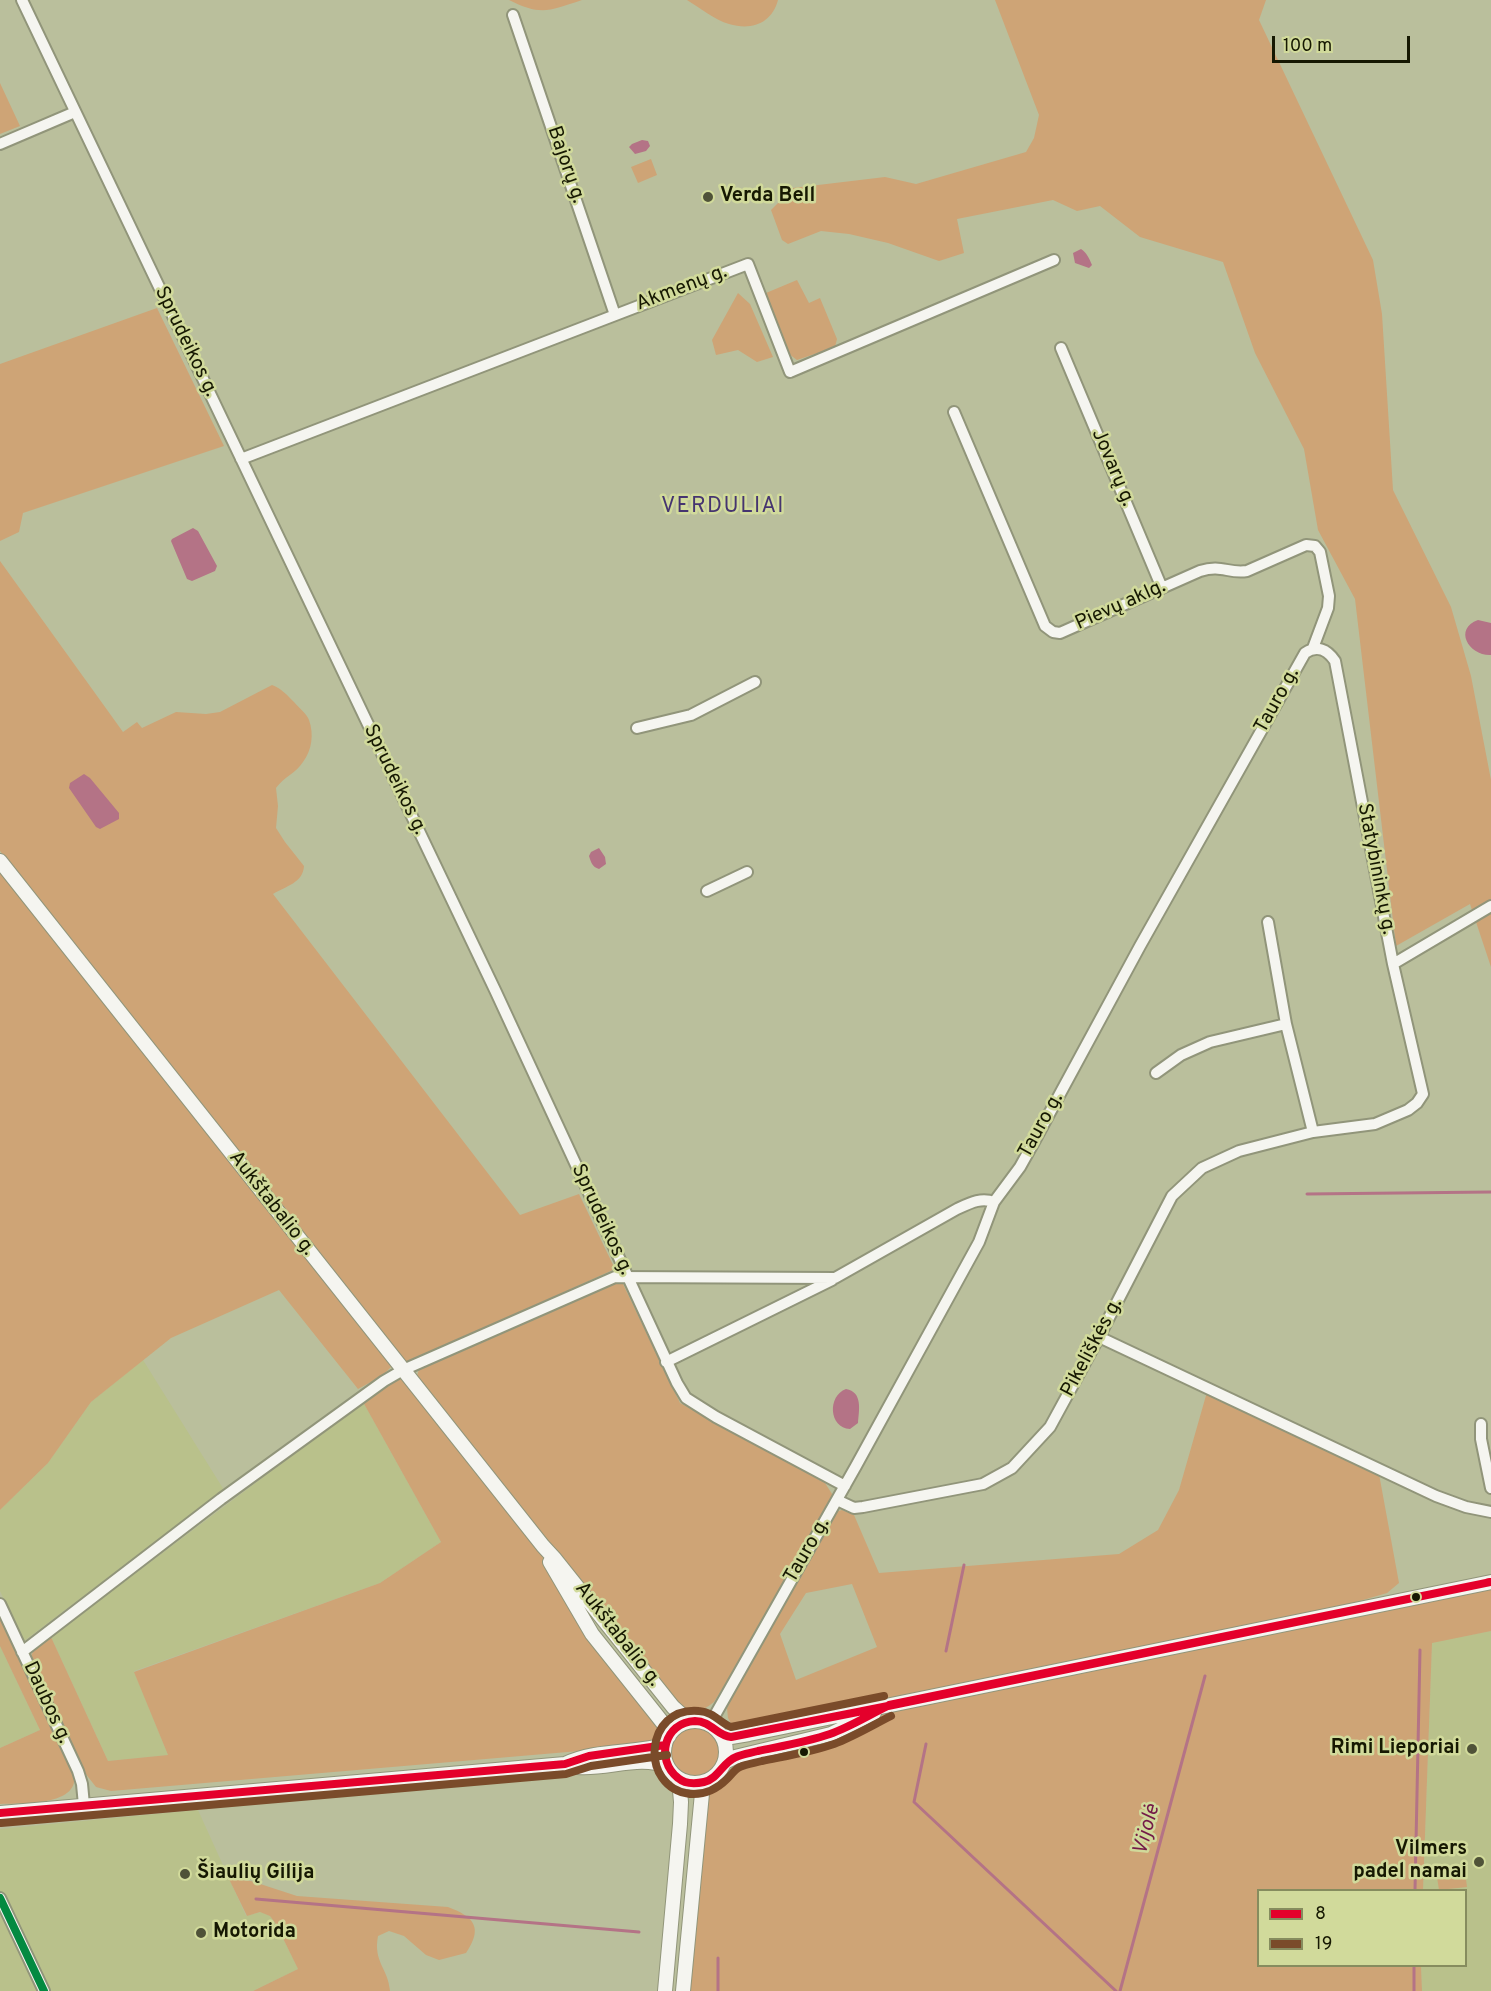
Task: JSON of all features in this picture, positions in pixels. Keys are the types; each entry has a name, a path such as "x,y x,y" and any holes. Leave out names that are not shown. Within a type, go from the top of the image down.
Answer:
{"main road":[{"name":"Aukštabalio g.","path":"0,861 543,1546 673,1707 693,1721"},
{"name":"Aukštabalio g.","path":"543,1546 592,1634 666,1727 667,1740"},
{"path":"722,1736 749,1734 1491,1582"},
{"path":"725,1762 735,1757 831,1734 889,1705"},
{"path":"565,1764 578,1767 654,1762 667,1767 679,1779 695,1784 703,1783 713,1778 725,1762 727,1753 722,1736 710,1724 693,1721 675,1728 667,1740 664,1759 667,1767"},
{"path":"0,1813 565,1764 588,1756 646,1749 667,1740"},
{"path":"665,1991 680,1824 679,1779"},
{"path":"683,1991 703,1783"}],"street":[{"name":"Sprudeikos g.","path":"22,0 495,990 666,1362 686,1398 716,1417 845,1486"},
{"name":"Bajorų g.","path":"513,15 615,315"},
{"path":"0,144 75,112"},
{"name":"Akmenų g.","path":"241,459 748,264 790,372 1054,260"},
{"name":"Jovarų g.","path":"1061,348 1162,588"},
{"name":"Pievų aklg.","path":"954,412 1045,626 1053,632 1060,633 1213,567 1237,573 1247,571 1306,545 1315,546 1320,552 1329,596 1317,648"},
{"name":"Statybininkų g.","path":"1317,648 1331,654 1335,661 1393,964 1423,1094"},
{"name":"Tauro g.","path":"710,1724 845,1486 979,1242 994,1202 1020,1167 1305,652 1317,648"},
{"path":"637,728 691,715 755,682"},
{"path":"707,891 747,872"},
{"path":"1393,964 1491,906"},
{"path":"1268,922 1287,1024 1312,1132"},
{"path":"1156,1073 1181,1055 1210,1042 1287,1024"},
{"name":"Pikeliškės g.","path":"837,1500 854,1508 863,1507 983,1485 1012,1468 1050,1427 1100,1337 1172,1196 1202,1168 1239,1151 1312,1132 1375,1124 1408,1110 1423,1094"},
{"path":"666,1362 835,1278 957,1209 986,1199 994,1202"},
{"path":"22,1652 221,1499 384,1381 403,1370 615,1277 835,1278"},
{"path":"1100,1337 1436,1496 1466,1507 1491,1512"},
{"path":"1481,1424 1480,1439 1491,1488"},
{"name":"Daubos g.","path":"0,1604 78,1771 84,1805"},
{"path":"0,1898 44,1991"}],"shaded area":[{"path":"509,0 582,0 553,9 537,10"},
{"path":"687,0 778,0 766,20 753,26 737,26 713,17"},
{"path":"995,0 1266,0 1259,20 1373,260 1382,314 1393,490 1451,607 1471,676 1491,780 1491,967 1470,904 1396,946 1355,599 1318,530 1304,449 1255,353 1223,262 1140,237 1100,206 1077,211 1053,200 957,219 964,253 939,261 888,243 849,234 821,231 788,244 782,240 771,210 793,188 885,177 916,184 1026,152 1034,138 1039,115"},
{"path":"0,83 20,126 0,134"},
{"path":"642,140 648,141 650,146 646,151 635,154 629,147"},
{"path":"651,159 657,175 638,183 631,167"},
{"path":"1081,249 1092,265 1089,268 1075,263 1073,253"},
{"path":"797,280 809,303 820,298 837,339 835,347 797,360 789,354 766,293"},
{"path":"738,293 750,304 773,357 757,362 738,350 716,355 712,340"},
{"path":"157,308 224,446 23,513 19,532 0,541 0,364"},
{"path":"193,528 198,531 217,566 215,571 192,581 187,579 171,541"},
{"path":"0,561 123,732 137,722 142,728 176,712 206,714 220,712 272,685 284,692 305,713 311,731 308,752 300,766 276,788 278,806 276,828 304,866 303,872 297,880 273,894 520,1215 579,1194 615,1269 410,1362 401,1357 0,851"},
{"path":"1478,620 1491,623 1491,655 1476,651 1467,641 1466,629"},
{"path":"84,774 119,813 119,819 100,829 96,827 69,788 70,783"},
{"path":"599,848 605,857 606,864 599,869 593,866 589,856 591,852"},
{"path":"0,870 391,1367 382,1376 358,1389 279,1290 171,1338 91,1402 48,1463 0,1510"},
{"path":"612,1283 623,1284 680,1403 825,1483 834,1497 756,1634 714,1702 696,1711 683,1710 417,1376 419,1369 426,1364"},
{"path":"143,1360 224,1490 24,1641 0,1591 0,1510 48,1463 91,1402"},
{"path":"397,1379 404,1380 544,1559 588,1636 656,1725 655,1737 638,1746 111,1791 96,1787 85,1773 31,1659 35,1649 51,1637 108,1761 168,1755 134,1672 380,1583 441,1542 363,1402"},
{"path":"846,1389 855,1394 859,1402 858,1423 850,1429 838,1423 833,1411 836,1398"},
{"path":"1207,1392 1379,1474 1399,1583 1387,1593 1346,1605 745,1729 732,1725 728,1718 727,1708 753,1655 835,1512 842,1510 854,1515 879,1573 1119,1554 1158,1530 1179,1490","holes":["852,1584 877,1647 796,1680 780,1634 806,1593"]},
{"path":"363,1402 441,1542 380,1583 134,1671 168,1755 108,1761 51,1637"},
{"path":"1491,1588 1491,1631 1432,1643 1423,1889 1257,1889 1257,1967 1421,1967 1422,1991 690,1991 691,1949 707,1797 712,1789 733,1768 829,1749 886,1713"},
{"path":"0,1616 74,1775 70,1790 54,1799 42,1802 0,1804 0,1748 40,1730 0,1646"},
{"path":"1491,1631 1491,1991 1422,1991 1421,1967 1467,1967 1467,1889 1423,1889 1432,1642"},
{"path":"0,1646 40,1730 0,1748"},
{"path":"691,1728 701,1728 714,1735 721,1748 721,1758 714,1771 701,1778 691,1778 682,1774 675,1767 671,1758 671,1748 675,1739 682,1732"},
{"path":"198,1810 246,1916 261,1912 270,1916 298,1969 253,1991 49,1991 0,1892 0,1829"},
{"path":"1465,1872 1467,1887 1439,1889 1437,1877"},
{"path":"229,1879 251,1881 297,1896 448,1907 470,1919 474,1924 474,1937 466,1953 439,1960 426,1955 404,1936 389,1931 378,1936 377,1952 387,1976 390,1991 253,1991 298,1969 270,1916 260,1912 247,1916"},
{"path":"0,1911 31,1974 39,1991 0,1991"}],"waterway":[{"path":"1307,1194 1491,1192"},
{"path":"946,1651 964,1565"},
{"path":"1415,1889 1420,1650"},
{"name":"Vijolė","path":"1120,1991 1205,1676"},
{"path":"926,1744 914,1802 1116,1991"},
{"path":"256,1899 639,1932"},
{"path":"718,1958 718,1991"},
{"path":"1414,1967 1414,1991"}],"transit line":[{"name":"8","path":"1491,1582 888,1706 889,1705 1491,1582"},
{"name":"19","path":"884,1696 731,1727 704,1712 681,1713 667,1721 659,1733 655,1748 656,1764 662,1778 673,1789 690,1794 710,1791 742,1766 834,1744 891,1716"},
{"name":"8","path":"888,1706 830,1734 731,1759 713,1778 704,1782 690,1783 681,1780 667,1762 666,1743 676,1728 684,1723 701,1722 731,1737 888,1706"},
{"name":"8","path":"0,1813 565,1764 589,1756 665,1745"},
{"name":"19","path":"1,1823 566,1774 591,1766 667,1755"},
{"path":"0,1898 44,1991"}],"place":[{"name":"Verda Bell","path":"708,197"},
{"name":"Rimi Lieporiai","path":"1472,1749"},
{"name":"Vilmers padel namai","path":"1479,1862"},
{"name":"Šiaulių Gilija","path":"185,1874"},
{"name":"Motorida","path":"201,1933"}],"district":[{"name":"VERDULIAI","path":"723,508"}]}
